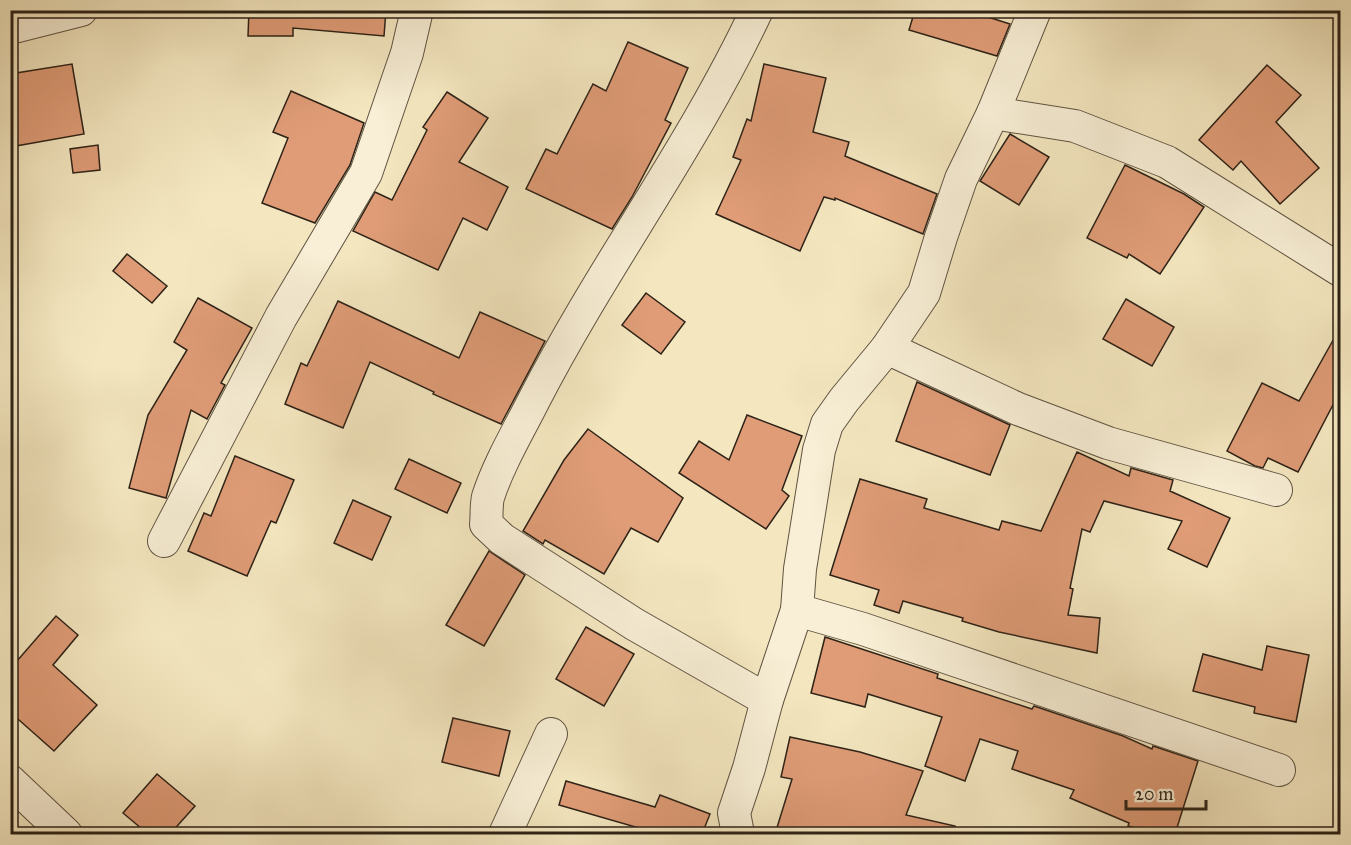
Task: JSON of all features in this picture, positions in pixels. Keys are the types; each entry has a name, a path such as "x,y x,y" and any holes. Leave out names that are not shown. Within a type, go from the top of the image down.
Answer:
{"street":[{"path":"10,28 81,10"},
{"path":"164,541 281,317 366,174 394,95 417,10"},
{"path":"757,10 687,141 564,343 508,450 488,499 486,524 502,539 634,624 767,700"},
{"path":"738,834 734,813 767,700 797,610 800,569 819,450 827,424 887,348 924,293 961,179 993,113 1035,10"},
{"path":"993,113 1075,126 1167,162 1340,270"},
{"path":"887,348 1018,409 1108,443 1276,489"},
{"path":"797,610 863,629 1279,770"},
{"path":"505,834 551,734"},
{"path":"10,781 66,834"}],"building":[{"path":"249,10 386,10 384,36 293,28 293,36 248,36"},
{"path":"915,10 966,10 1010,24 997,56 909,30"},
{"path":"628,42 688,68 665,120 671,123 632,197 612,229 526,189 546,149 557,154 593,84 606,91"},
{"path":"72,64 84,134 10,147 10,74"},
{"path":"764,64 826,78 813,132 849,142 845,156 937,194 923,234 835,198 835,200 824,197 800,251 716,214 741,160 733,157 747,119 751,121"},
{"path":"1267,65 1301,95 1276,122 1319,168 1280,204 1241,161 1233,170 1199,140"},
{"path":"291,91 364,123 350,165 315,223 262,203 288,138 273,132"},
{"path":"447,92 488,118 459,162 508,187 487,230 463,218 438,270 353,231 375,192 392,200 427,130 423,127"},
{"path":"1010,134 1049,157 1019,205 980,181"},
{"path":"98,145 100,170 73,173 70,149"},
{"path":"1125,165 1184,194 1204,207 1160,274 1129,254 1127,258 1087,238"},
{"path":"127,254 167,286 152,303 113,271"},
{"path":"646,293 685,322 661,354 622,325"},
{"path":"198,298 252,328 221,383 225,385 207,419 191,410 166,498 129,488 148,415 187,350 174,342"},
{"path":"1126,299 1174,327 1152,366 1103,339"},
{"path":"338,301 459,358 480,312 545,341 501,424 433,394 434,392 370,362 343,428 285,404 301,363 307,366"},
{"path":"1341,326 1341,404 1335,401 1298,472 1268,458 1263,468 1255,466 1227,451 1262,383 1299,401"},
{"path":"917,382 1010,425 990,475 896,441"},
{"path":"747,415 802,436 782,490 789,496 766,529 679,473 699,441 729,460"},
{"path":"588,429 683,498 658,542 631,528 604,574 545,540 543,544 523,531 564,460"},
{"path":"1077,452 1129,476 1131,468 1173,480 1170,491 1230,518 1207,567 1168,549 1182,521 1104,501 1090,532 1082,529 1070,588 1073,589 1068,615 1100,618 1097,653 999,632 962,621 963,618 903,601 899,613 874,605 879,590 830,575 860,479 927,499 924,508 999,530 1002,521 1041,531"},
{"path":"235,456 294,480 276,523 271,521 247,576 188,551 204,513 211,516"},
{"path":"409,459 461,483 447,513 395,489"},
{"path":"353,500 391,517 372,560 334,543"},
{"path":"489,551 525,575 484,646 446,625"},
{"path":"56,616 78,635 53,665 97,705 54,751 10,712 10,669"},
{"path":"586,627 634,654 604,706 556,679"},
{"path":"825,637 938,674 937,678 1032,709 1034,706 1123,736 1152,749 1153,746 1198,761 1175,834 1157,834 1128,826 1129,823 1070,798 1074,790 1012,769 1018,751 980,739 965,781 925,766 942,717 868,694 865,707 811,693"},
{"path":"1267,646 1309,655 1296,722 1254,713 1255,707 1193,691 1203,654 1262,670"},
{"path":"453,718 510,731 499,776 442,762"},
{"path":"790,737 860,752 923,771 906,815 955,826 954,834 775,834 792,779 781,777"},
{"path":"157,774 195,806 170,834 148,834 123,813"},
{"path":"566,781 655,807 660,795 710,814 702,834 645,834 646,830 559,805"}]}
